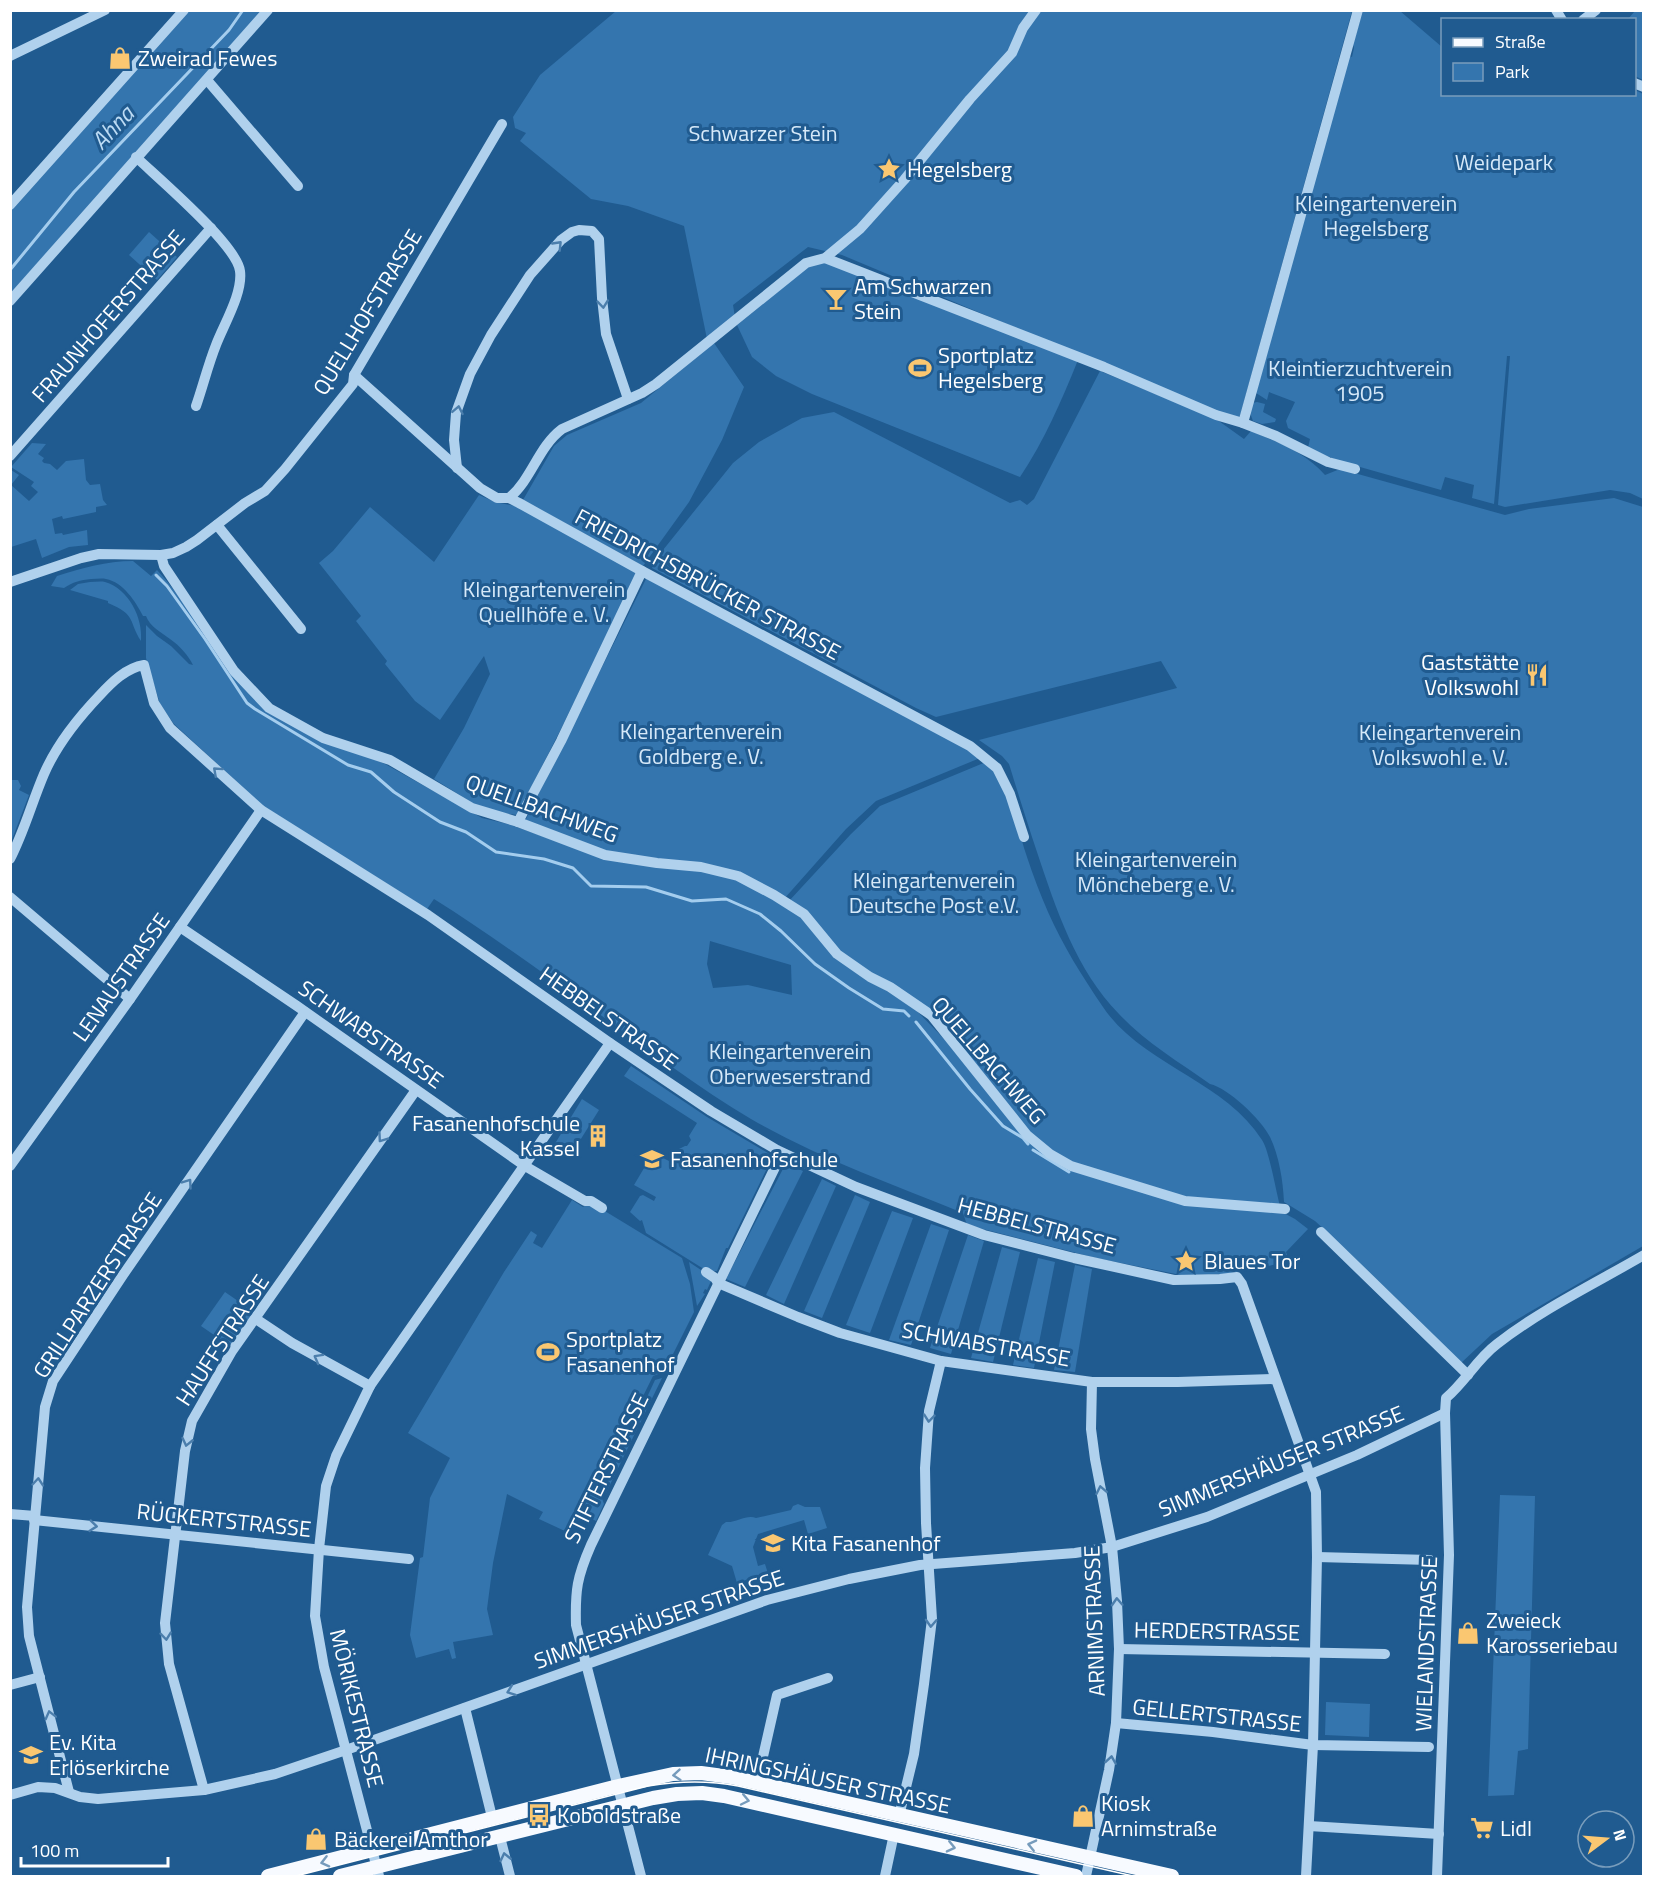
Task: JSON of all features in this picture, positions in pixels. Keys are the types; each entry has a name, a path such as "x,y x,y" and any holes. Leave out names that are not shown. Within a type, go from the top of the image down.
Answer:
{"main road":[{"name":"IHRINGSHÄUSER STRASSE","path":"268,1876 619,1786 673,1774 701,1773 757,1783 1172,1876"},
{"name":"IHRINGSHÄUSER STRASSE","path":"340,1876 378,1872 500,1837 661,1796 702,1793 767,1804 1076,1876"}],"street":[{"path":"10,205 184,10"},
{"path":"10,301 268,10"},
{"path":"509,498 517,491 545,444 562,429 656,384 806,263 828,255 860,230 970,99 1012,53 1023,28 1036,10"},
{"path":"1243,423 1359,10"},
{"path":"10,56 101,11"},
{"path":"207,80 298,186"},
{"name":"QUELLHOFSTRASSE","path":"10,582 99,554 161,555 173,553 186,547 265,491 352,384 354,375 502,124"},
{"path":"136,157 211,228 236,257 241,273 240,282 196,406"},
{"name":"FRAUNHOFERSTRASSE","path":"10,456 211,228"},
{"path":"457,468 454,440 456,413 470,374 491,335 530,275 561,240 572,232 592,231 599,239 606,334 628,399"},
{"path":"828,255 1216,415 1276,436 1328,462 1355,469"},
{"name":"FRIEDRICHSBRÜCKER STRASSE","path":"354,375 480,488 497,498 509,498 970,746 997,768 1010,794 1024,837"},
{"path":"217,525 301,629"},
{"name":"QUELLBACHWEG","path":"161,555 164,566 234,671 269,708 323,738 390,760 471,808 518,822 605,855 700,867 738,876 804,914 837,954 847,962 891,987 931,1015 1027,1135 1050,1154 1071,1166 1185,1201 1285,1209"},
{"path":"518,822 561,741 642,571"},
{"name":"HEBBELSTRASSE","path":"10,859 45,773 66,735 110,684 136,666 144,665 154,703 170,728 261,810 428,915 711,1111 782,1153 856,1187 984,1235 1174,1280 1236,1277 1242,1284 1275,1379"},
{"name":"LENAUSTRASSE","path":"10,1166 130,999 261,810"},
{"path":"10,897 130,999"},
{"name":"SCHWABSTRASSE","path":"180,927 525,1166 585,1201 591,1201 602,1208"},
{"name":"GRILLPARZERSTRASSE","path":"69,1792 29,1636 27,1607 45,1407 53,1381 123,1275 305,1012"},
{"name":"MÖRIKESTRASSE","path":"378,1872 324,1667 315,1616 326,1486 332,1466 370,1386 610,1043"},
{"name":"HAUFFSTRASSE","path":"204,1790 169,1664 165,1623 185,1451 192,1420 232,1351 416,1090"},
{"name":"STIFTERSTRASSE","path":"619,1786 576,1625 575,1595 580,1569 782,1153"},
{"path":"1321,1232 1468,1375"},
{"path":"1445,1413 1446,1398 1495,1345 1530,1321 1644,1255"},
{"name":"SCHWABSTRASSE","path":"706,1272 718,1283 840,1333 941,1361 1092,1382 1275,1379"},
{"path":"256,1319 292,1343 370,1386"},
{"path":"899,1816 914,1754 932,1619 925,1468 929,1411 941,1361"},
{"path":"1275,1379 1316,1492 1313,1745 1306,1876"},
{"name":"ARNIMSTRASSE","path":"1086,1876 1109,1770 1116,1723 1119,1649 1112,1547 1091,1429 1092,1382"},
{"name":"SIMMERSHÄUSER STRASSE","path":"10,1795 38,1787 56,1788 80,1797 98,1799 204,1790 275,1774 767,1600 928,1564 1075,1553 1112,1547 1207,1517 1357,1455 1445,1413"},
{"name":"WIELANDSTRASSE","path":"1437,1876 1449,1555 1445,1413"},
{"name":"RÜCKERTSTRASSE","path":"10,1514 409,1559"},
{"path":"1317,1557 1430,1560"},
{"name":"HERDERSTRASSE","path":"1119,1649 1385,1654"},
{"path":"10,1685 40,1677"},
{"path":"757,1783 777,1695 828,1678"},
{"path":"465,1708 492,1817"},
{"name":"GELLERTSTRASSE","path":"1116,1723 1213,1732 1313,1745 1429,1747"},
{"path":"619,1786 641,1876"},
{"path":"1309,1826 1439,1834"},
{"path":"885,1876 894,1834"},
{"path":"500,1837 510,1876"}],"green space":[{"path":"189,11 262,11 11,293 11,209"},
{"name":"Schwarzer Stein","path":"616,11 1352,11 1240,416 1238,418 1217,412 842,255 808,247 733,305 735,317 707,339 684,226 628,206 591,199 520,141 526,133 515,128 513,117 540,75"},
{"path":"1363,11 1400,11 1441,46 1441,96 1636,96 1636,90 1643,94 1643,499 1630,493 1610,490 1505,507 1498,505 1510,356 1507,356 1494,504 1472,498 1474,485 1445,477 1441,490 1339,461 1308,448 1310,439 1288,428 1286,421 1295,402 1269,392 1267,400 1256,393 1349,56 1352,57 1353,44"},
{"path":"1635,11 1643,11 1643,80 1636,76 1636,18 1629,18"},
{"path":"149,232 177,257 157,280 129,255"},
{"name":"Sportplatz Hegelsberg","path":"825,261 1078,360 1052,420 1020,477 812,394 776,376 752,357 737,325 808,267"},
{"name":"Kleingartenverein Quellhöfe e. V.","path":"714,343 744,387 722,440 689,502 643,566 523,500 554,446 567,435 641,403"},
{"path":"1100,371 1216,419 1244,439 1251,431 1281,444 1309,460 1325,475 1340,469 1505,515 1529,509 1614,498 1643,507 1643,1246 1492,1334 1461,1363 1326,1231 1315,1221 1284,1202 1276,1152 1266,1130 1252,1113 1226,1091 1210,1084 1151,1043 1129,1024 1104,997 1079,958 1060,917 1009,764 1002,756 979,740 1177,688 1161,661 936,717 652,568 659,555 733,463 759,442 802,418 834,412 1010,503 1020,500 1027,505 1034,499"},
{"path":"1252,403 1265,404 1263,412 1276,419 1275,422 1262,424 1253,421 1250,413"},
{"path":"32,443 46,444 38,454 44,458 42,461 44,463 50,464 57,470 66,461 84,459 86,480 90,485 100,484 103,500 107,505 96,507 96,512 52,519 55,534 62,533 63,535 87,530 88,545 69,547 42,558 36,539 11,547 11,485 29,501 38,492 31,486 34,482 11,467"},
{"path":"11,470 19,475 11,485"},
{"path":"479,495 495,502 520,507 637,572 517,815 479,807 434,779 464,728 490,674 484,656 440,720 415,701 385,664 387,661 356,621 361,616 319,563 333,551 370,507 434,562"},
{"name":"Kleingartenverein Oberweserstrand","path":"133,561 151,576 157,570 269,712 385,764 482,818 508,824 604,858 702,871 738,879 803,917 881,987 917,1011 947,1042 1037,1147 1183,1205 1280,1211 1308,1229 1286,1252 1289,1262 1225,1274 1181,1275 1096,1258 967,1225 963,1213 829,1158 751,1119 674,1069 550,978 449,908 434,899 427,909 263,806 174,724 160,704 146,658 146,625 189,664 193,665 174,642 153,626 146,616 143,616 128,593 118,584 104,579 80,581 64,588 51,586 57,576 113,562","holes":["710,941 791,965 792,995 748,985 713,988 707,964"]},
{"name":"Kleingartenverein Goldberg e. V.","path":"647,577 968,748 980,758 876,801 846,829 784,899 739,874 606,851 525,821"},
{"path":"105,582 121,591 137,614 141,641 124,611 108,601 70,590 78,584"},
{"name":"Kleingartenverein Deutsche Post e.V.","path":"986,762 1002,782 1012,806 1032,871 1054,925 1095,995 1119,1027 1139,1044 1227,1102 1246,1119 1265,1145 1280,1206 1182,1198 1076,1166 1047,1149 1019,1122 930,1010 848,958 789,901 880,806"},
{"path":"11,780 18,780 21,786 19,790 29,795 11,842"},
{"path":"631,1066 707,1117 773,1156 726,1248 717,1271 707,1271 646,1233 642,1220 640,1221 630,1212 640,1196 643,1195 654,1201 656,1197 634,1185 653,1153 671,1162 679,1149 687,1146 691,1140 689,1136 697,1123 624,1076"},
{"path":"582,1099 599,1110 569,1158 553,1147"},
{"path":"786,1163 803,1171 745,1287 726,1279"},
{"path":"822,1179 836,1186 784,1304 766,1295"},
{"path":"855,1195 870,1202 822,1318 804,1311"},
{"name":"Sportplatz Fasanenhof","path":"572,1200 583,1207 590,1202 682,1258 690,1284 694,1312 664,1372 653,1376 598,1487 604,1504 596,1521 577,1511 567,1532 539,1519 543,1512 507,1494 493,1563 487,1609 493,1635 453,1642 456,1658 452,1659 449,1649 416,1658 410,1635 430,1498 450,1458 408,1433 531,1231 537,1235 533,1243 542,1248"},
{"path":"892,1211 913,1218 870,1333 846,1325"},
{"path":"931,1224 949,1230 911,1345 889,1340"},
{"path":"968,1235 984,1241 951,1354 930,1348"},
{"path":"1002,1247 1020,1252 993,1362 971,1358"},
{"path":"1038,1258 1055,1262 1034,1368 1013,1365"},
{"path":"689,1262 704,1272 711,1281 697,1306"},
{"path":"1075,1265 1092,1269 1075,1372 1054,1370"},
{"path":"225,1292 254,1312 230,1346 201,1326"},
{"path":"662,1378 640,1423 636,1421 655,1380"},
{"path":"634,1426 638,1427 604,1494 603,1489"},
{"path":"1500,1495 1535,1496 1528,1749 1518,1751 1514,1795 1488,1796"},
{"path":"798,1504 805,1507 820,1507 827,1528 808,1534 804,1520 758,1534 753,1547 758,1566 765,1564 771,1583 752,1588 747,1585 746,1580 737,1583 732,1566 708,1555 722,1525 726,1522 791,1510"},
{"path":"1326,1702 1370,1704 1369,1737 1325,1735"}],"waterway":[{"name":"Ahna","path":"10,270 74,192 229,30 243,10"},
{"path":"156,575 167,586 205,639 247,703 348,765 371,772 394,792 440,822 466,832 496,852 544,859 573,868 591,886 646,887 692,901 726,899 760,914 815,964 849,988 883,1009 904,1011 909,1016"},
{"path":"916,1022 1003,1126 1023,1138 1028,1144"},
{"path":"1033,1150 1069,1172"}],"tram line":[{"path":"296,1876 648,1786 693,1782 738,1786 1133,1876"}],"place":[{"name":"Zweirad Fewes","path":"120,58"},
{"name":"Hegelsberg","path":"889,169"},
{"name":"Am Schwarzen Stein","path":"836,299"},
{"name":"Sportplatz Hegelsberg","path":"920,368"},
{"name":"Gaststätte Volkswohl","path":"1537,675"},
{"name":"Fasanenhofschule Kassel","path":"598,1136"},
{"name":"Fasanenhofschule","path":"652,1159"},
{"name":"Blaues Tor","path":"1186,1261"},
{"name":"Sportplatz Fasanenhof","path":"548,1352"},
{"name":"Kita Fasanenhof","path":"773,1543"},
{"name":"Zweieck Karosseriebau","path":"1468,1633"},
{"name":"Ev. Kita Erlöserkirche","path":"31,1755"},
{"name":"Koboldstraße","path":"539,1815"},
{"name":"Kiosk Arnimstraße","path":"1083,1816"},
{"name":"Lidl","path":"1482,1828"},
{"name":"Bäckerei Amthor","path":"316,1839"}],"park label":[{"name":"Weidepark","path":"1504,162"},
{"name":"Kleingartenverein Hegelsberg","path":"1376,216"},
{"name":"Kleintierzuchtverein 1905","path":"1360,380"},
{"name":"Kleingartenverein Volkswohl e. V.","path":"1440,744"},
{"name":"Kleingartenverein Möncheberg e. V.","path":"1156,872"}]}
